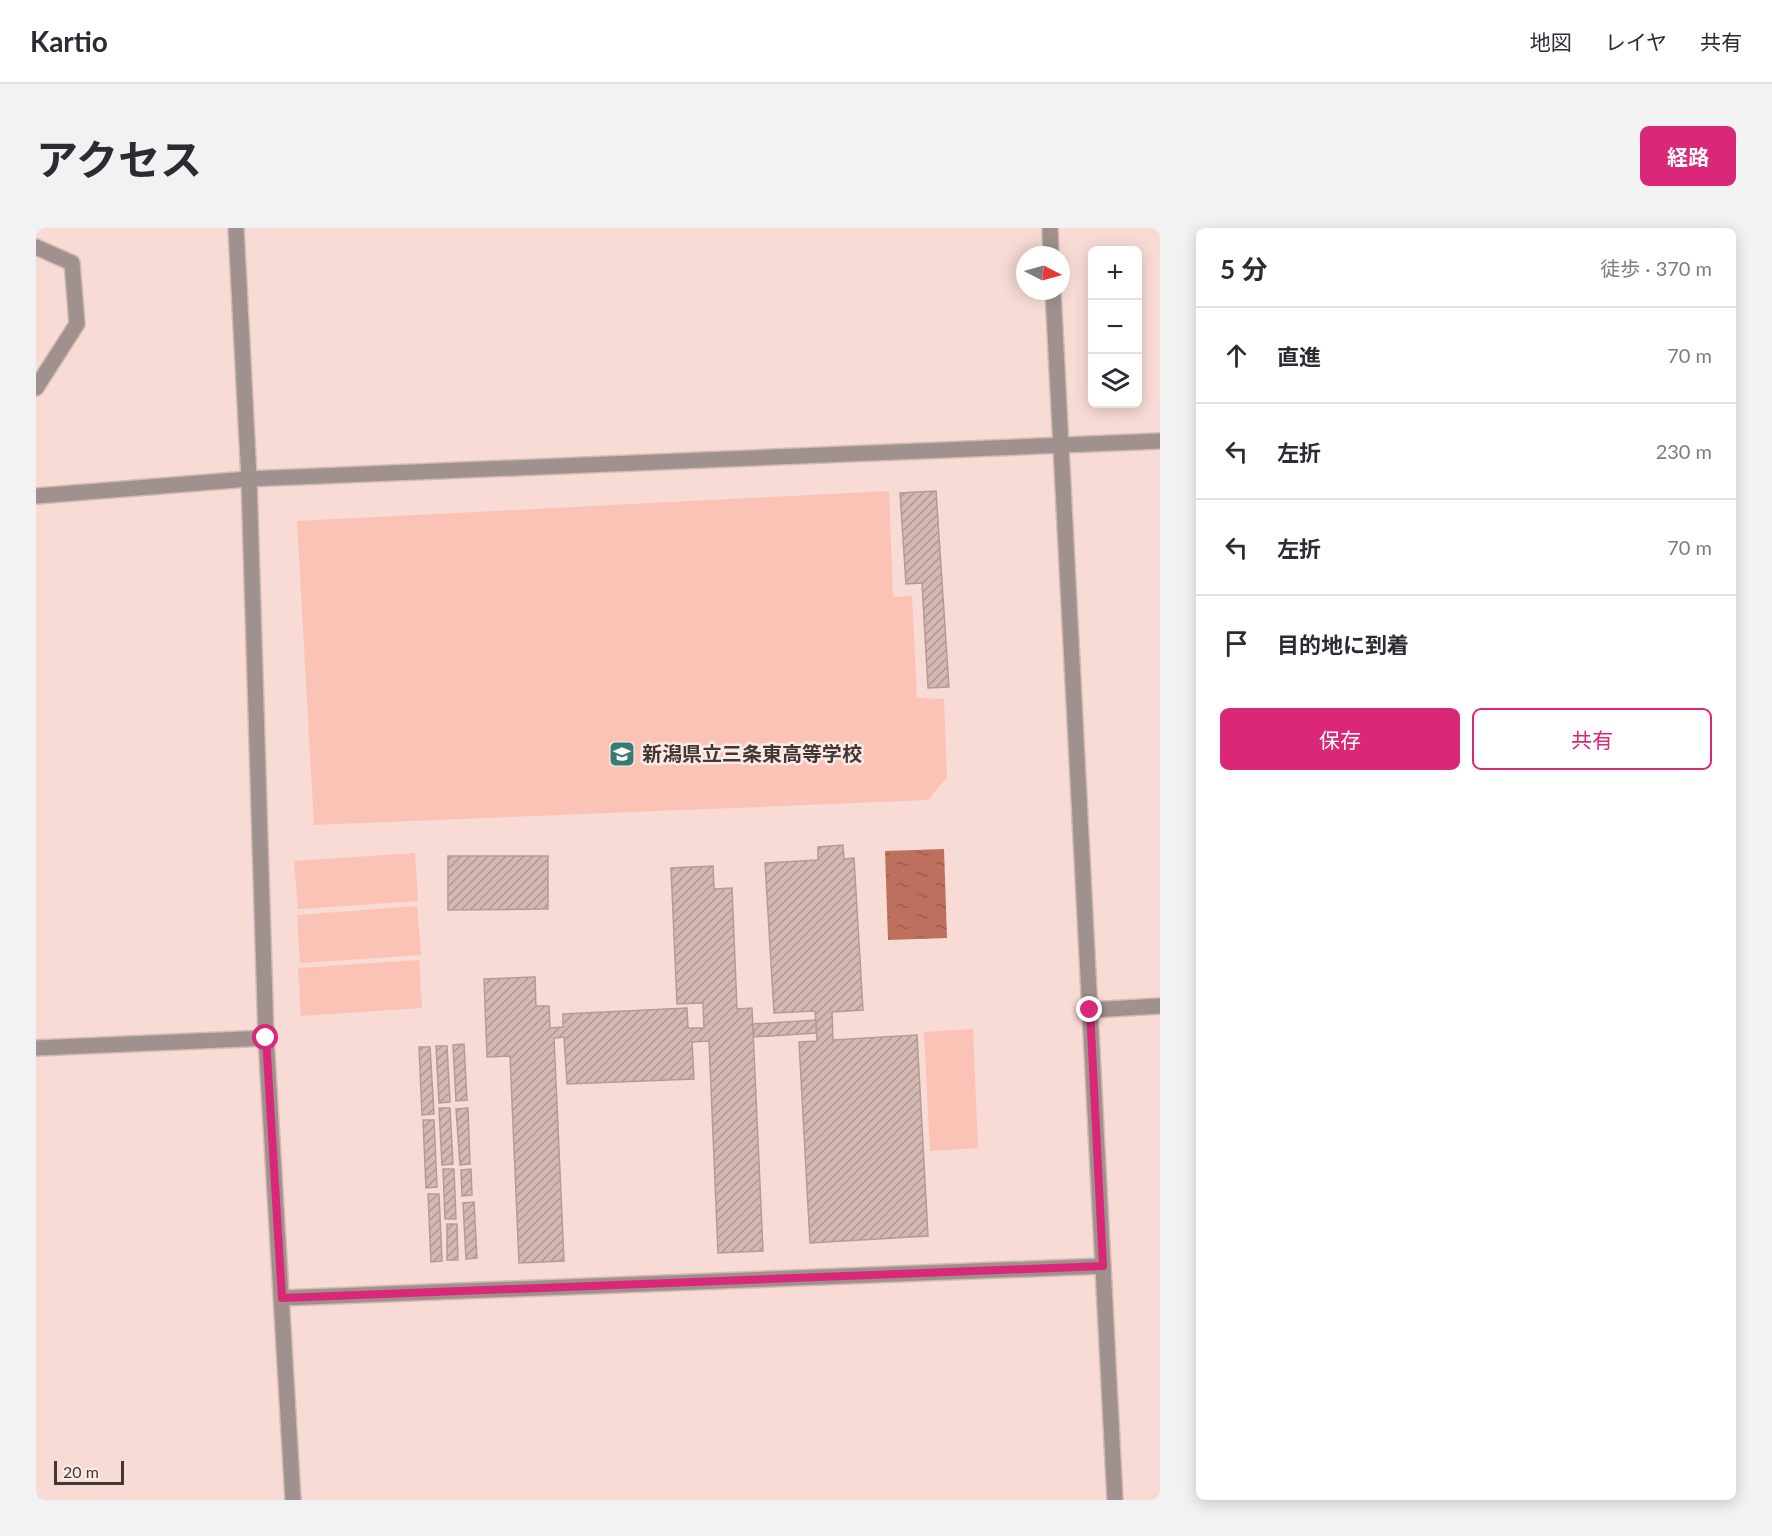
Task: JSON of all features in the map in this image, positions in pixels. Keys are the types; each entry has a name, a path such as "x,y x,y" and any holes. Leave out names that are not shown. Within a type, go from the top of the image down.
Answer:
{"street":[{"path":"236,228 249,479 266,1038 293,1500"},
{"path":"1050,228 1051,246"},
{"path":"36,247 72,263 77,324 36,388"},
{"path":"1053,300 1115,1500"},
{"path":"36,496 249,479 1160,441"},
{"path":"1090,1010 1160,1006"},
{"path":"36,1048 266,1038"},
{"path":"282,1298 1103,1266"}],"shaded area":[{"path":"889,491 893,597 912,596 917,698 944,699 947,777 928,800 314,825 297,521"},
{"path":"415,853 418,901 298,909 294,861"},
{"path":"417,906 421,955 300,963 297,915"},
{"path":"419,960 422,1008 301,1016 298,968"},
{"path":"973,1029 978,1148 930,1151 924,1032"}],"water":[{"path":"944,849 947,938 888,940 885,851"}],"building":[{"path":"936,491 949,687 928,688 922,583 906,584 900,493"},
{"path":"843,845 844,859 854,858 863,1010 832,1012 833,1040 917,1035 928,1236 810,1243 799,1042 817,1041 815,1011 774,1013 765,863 818,860 818,847"},
{"path":"448,856 548,856 548,909 448,910"},
{"path":"713,866 714,889 732,888 737,1009 752,1008 763,1251 718,1253 709,1041 692,1042 694,1079 567,1084 564,1037 554,1038 564,1261 519,1263 510,1056 487,1057 484,979 535,977 536,1006 549,1006 550,1028 563,1027 563,1014 687,1008 688,1028 704,1028 703,1003 677,1004 671,868"},
{"path":"816,1020 816,1033 754,1037 753,1024"},
{"path":"464,1044 467,1100 456,1101 453,1045"},
{"path":"436,1046 447,1046 450,1102 439,1103"},
{"path":"419,1047 430,1047 434,1114 422,1115"},
{"path":"439,1108 450,1108 453,1164 442,1165"},
{"path":"468,1108 470,1164 460,1165 456,1109"},
{"path":"423,1120 434,1120 437,1187 426,1188"},
{"path":"443,1169 454,1169 456,1219 445,1219"},
{"path":"471,1169 472,1195 462,1196 461,1170"},
{"path":"428,1194 439,1194 442,1261 431,1262"},
{"path":"474,1202 477,1258 466,1259 463,1203"},
{"path":"447,1224 457,1224 458,1260 447,1260"}],"place":[{"name":"新潟県立三条東高等学校","path":"622,754"}],"route":[{"path":"266,1038 282,1298 1103,1266 1090,1010"}]}
